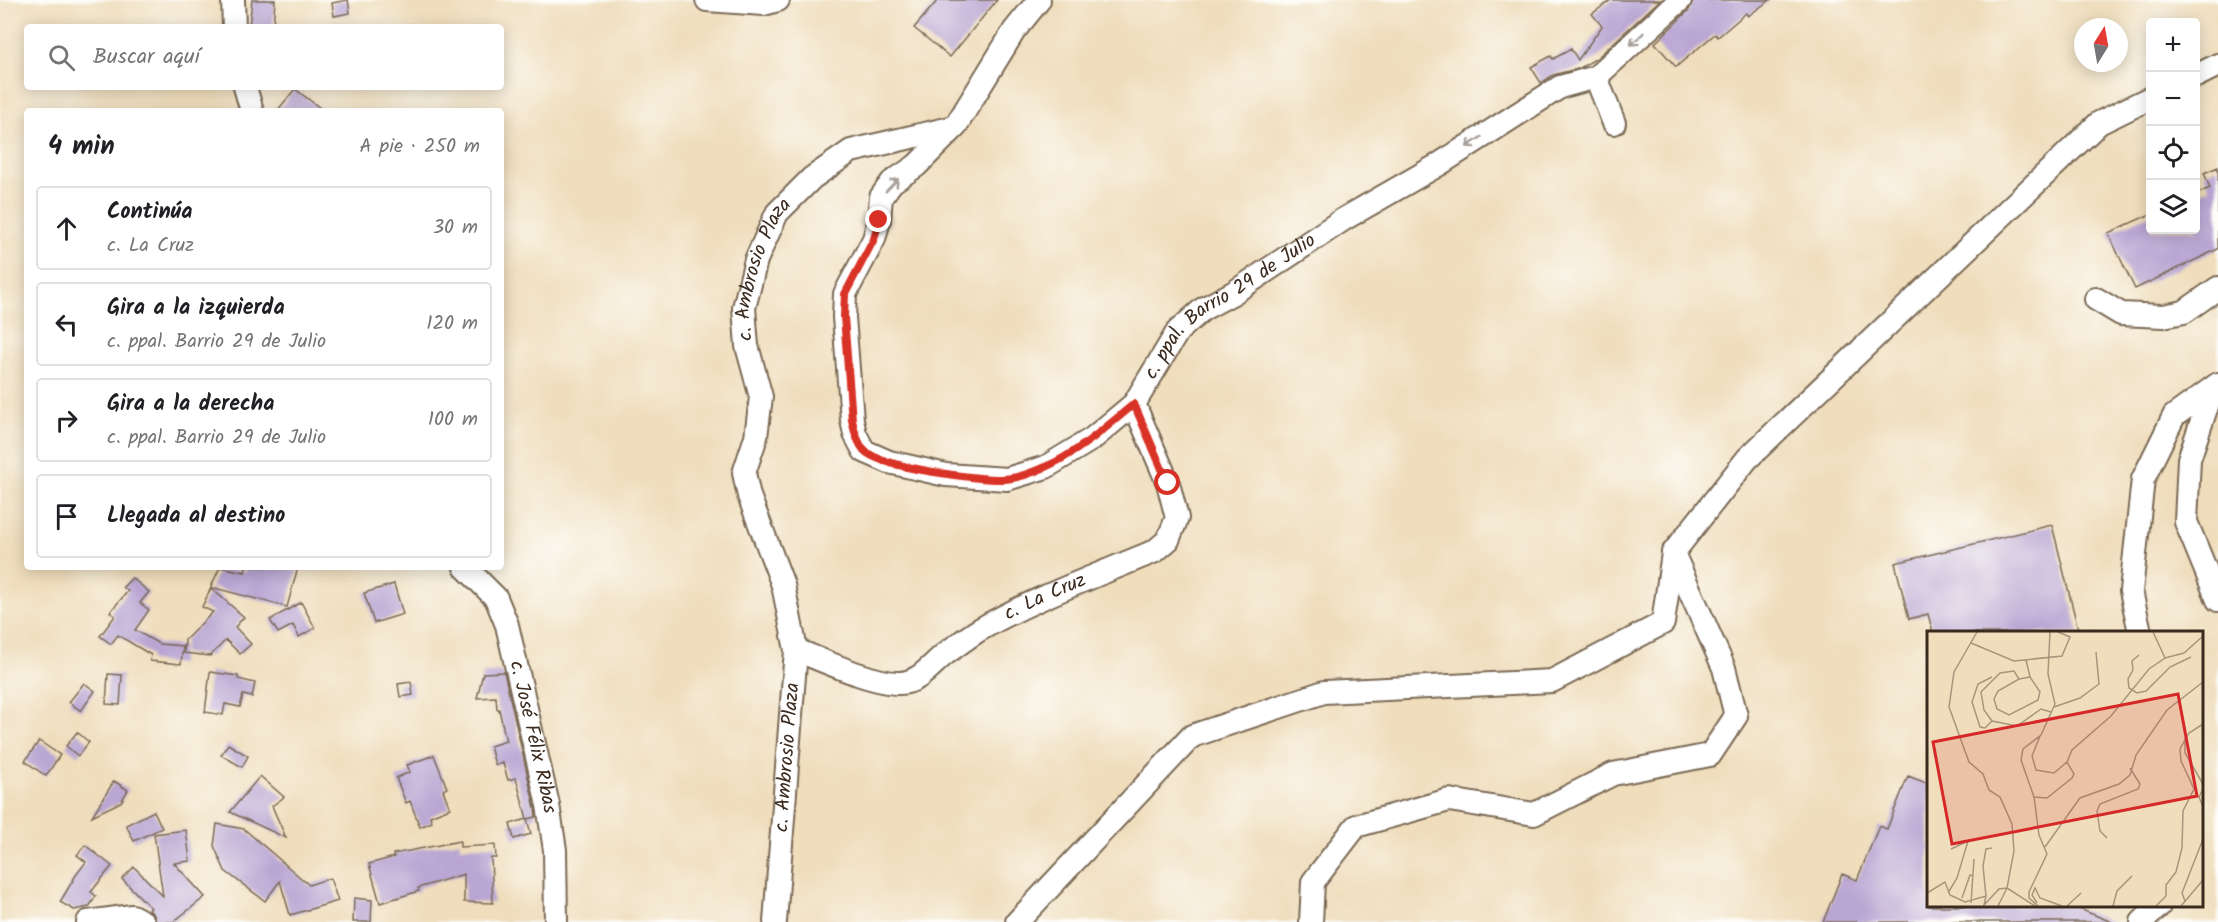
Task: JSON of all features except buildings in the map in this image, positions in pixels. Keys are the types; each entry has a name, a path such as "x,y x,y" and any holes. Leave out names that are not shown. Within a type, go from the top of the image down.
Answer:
{"street":[{"path":"233,0 234,24"},
{"path":"707,0 764,4 778,0"},
{"path":"955,128 1014,31 1039,0"},
{"name":"c. ppal. Barrio 29 de Julio","path":"955,128 916,166 892,182 881,197 879,220 874,239 845,294 844,317 852,420 855,434 864,451 889,462 946,475 1007,479 1046,467 1092,439 1134,404 1178,331 1203,309 1233,293 1344,219 1438,165 1560,87 1596,77 1680,0"},
{"path":"2200,74 2218,65"},
{"path":"1596,77 1614,123"},
{"path":"246,90 251,108"},
{"path":"1017,922 1192,736 1324,692 1552,681 1663,623 1673,553 1747,459 2099,123 2146,100"},
{"name":"c. Ambrosio Plaza","path":"775,922 796,650 783,585 749,496 744,473 756,437 762,397 747,346 744,308 756,260 777,213 812,178 851,151 955,128"},
{"path":"2096,299 2121,314 2163,316 2184,312 2218,288"},
{"path":"2215,386 2189,459 2186,522 2218,600"},
{"path":"2140,631 2131,591 2143,478 2174,416 2215,386"},
{"name":"c. La Cruz","path":"796,650 855,672 902,684 916,679 946,653 979,630 1155,551 1168,540 1177,518 1168,483 1134,404"},
{"path":"1311,922 1313,882 1356,826 1449,801 1534,814 1613,774 1710,755 1736,716 1725,668 1673,553"},
{"name":"c. José Félix Ribas","path":"468,570 496,598 507,625 548,805 555,850 556,922"},
{"path":"2142,922 2158,907"},
{"path":"88,922 132,916 143,922"}],"route":[{"path":"879,220 874,239 845,294 844,317 849,357 852,420 855,434 864,451 889,462 946,475 1007,479 1046,467 1092,439 1134,404 1168,483"}]}
